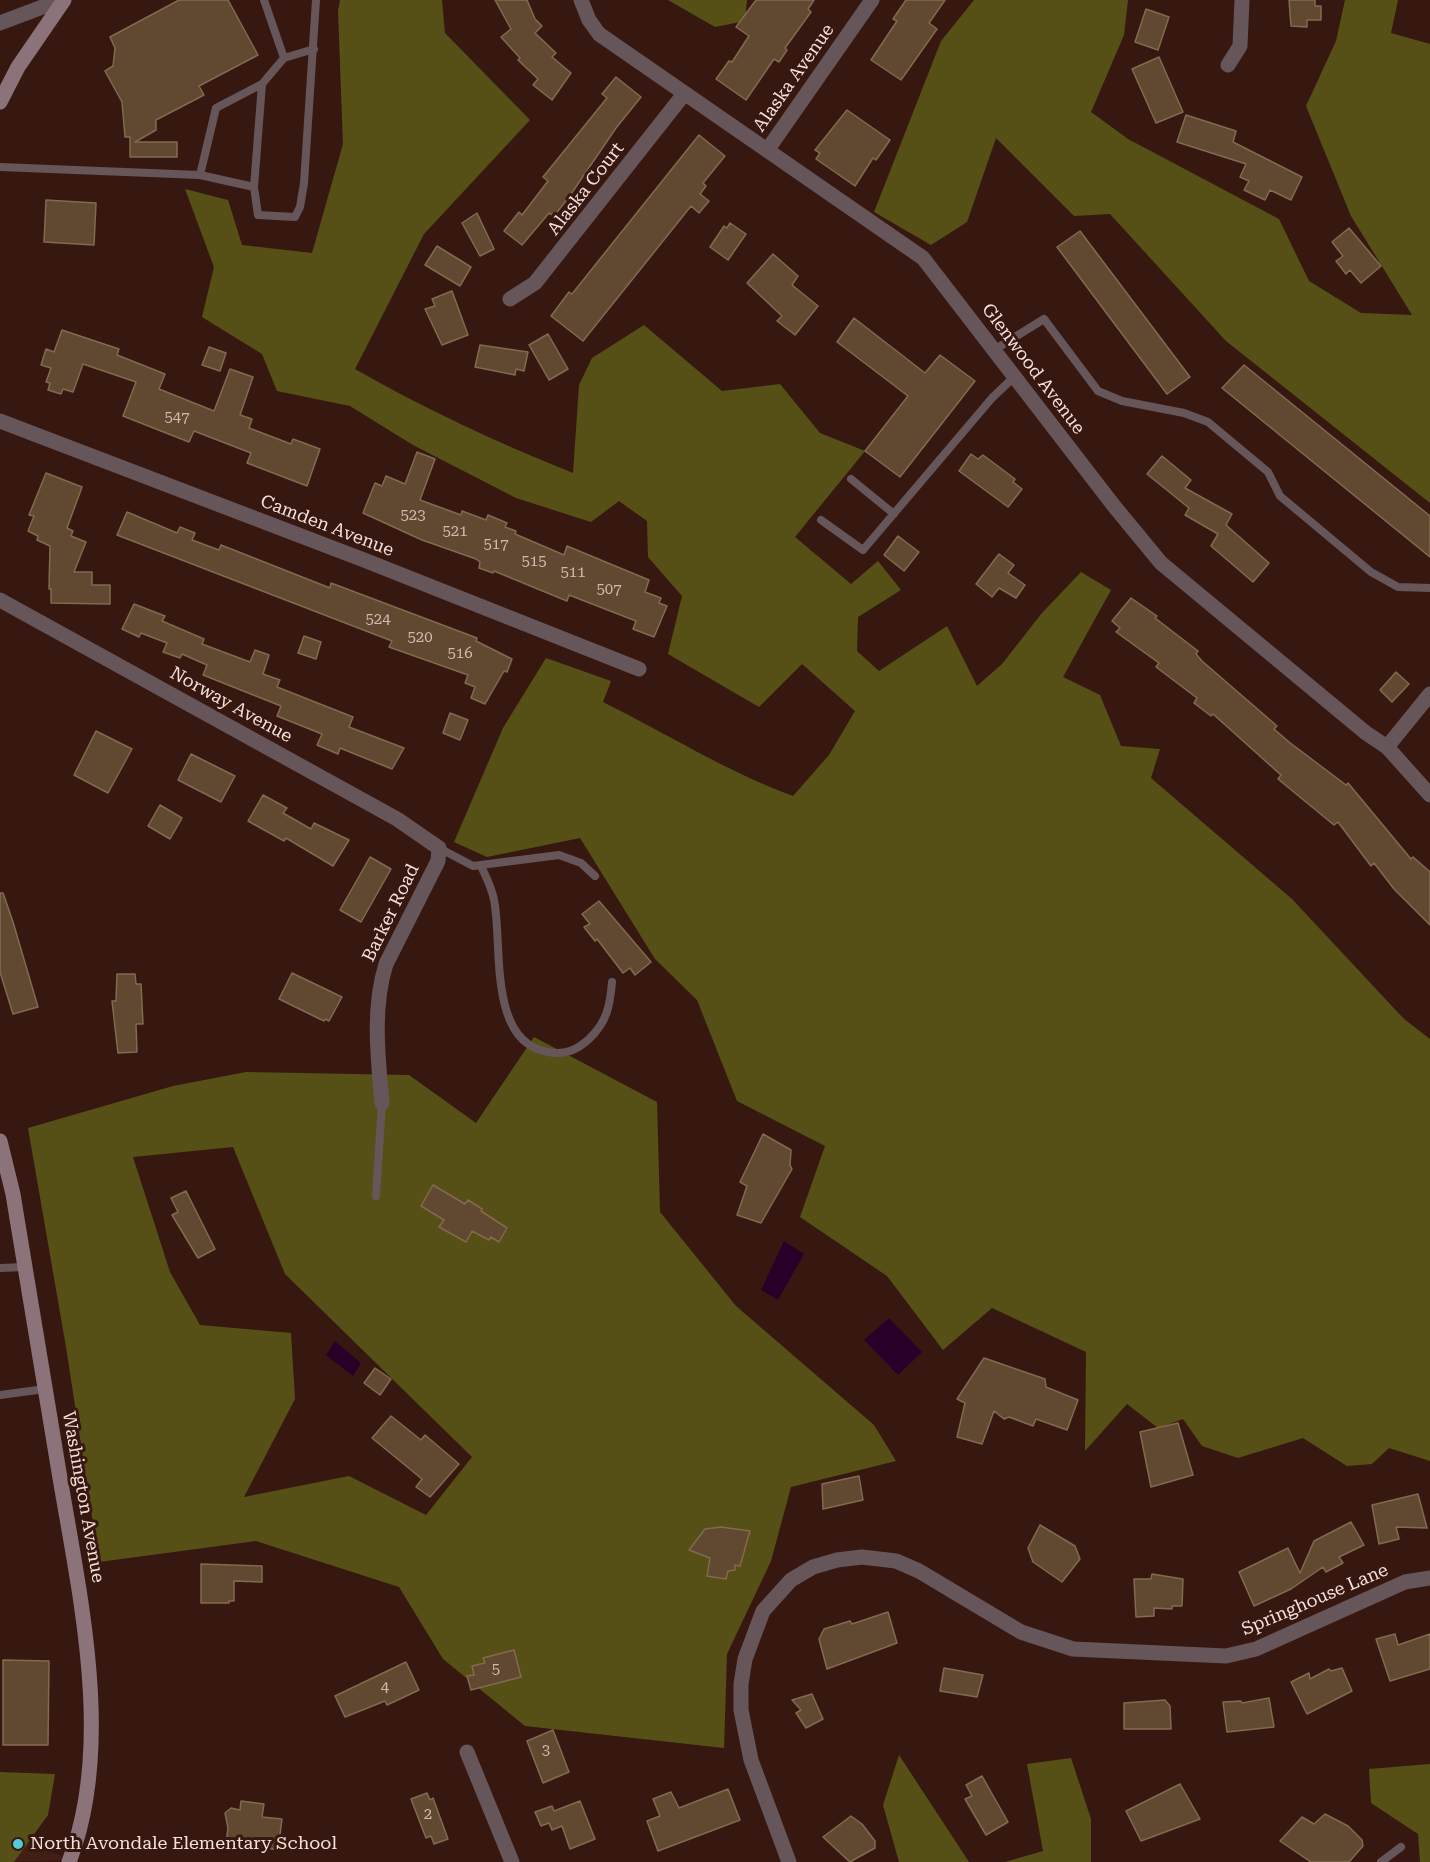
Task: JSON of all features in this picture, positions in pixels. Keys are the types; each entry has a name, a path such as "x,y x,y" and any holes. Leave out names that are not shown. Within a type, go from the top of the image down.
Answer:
{"street":[{"path":"0,23 62,0"},
{"path":"0,102 22,61 62,0"},
{"name":"Glenwood Avenue","path":"581,0 589,20 599,34 923,258 1161,562 1366,733 1387,747 1430,795"},
{"name":"Alaska Avenue","path":"768,149 872,0"},
{"path":"1228,65 1239,46 1242,0"},
{"name":"Alaska Court","path":"510,299 535,283 684,94"},
{"name":"Camden Avenue","path":"0,421 364,560 639,669"},
{"name":"Norway Avenue","path":"0,600 397,819 440,848"},
{"path":"1387,747 1430,694"},
{"name":"Barker Road","path":"382,1103 379,1068 380,982 386,964 438,861 440,848"},
{"name":"Washington Avenue","path":"0,1143 25,1267 83,1617 90,1707 90,1774 87,1803 69,1862"},
{"name":"Springhouse Lane","path":"789,1862 750,1760 741,1710 741,1684 752,1634 763,1611 791,1580 813,1567 837,1560 862,1557 896,1561 919,1571 1021,1632 1073,1649 1226,1656 1256,1649 1405,1582 1430,1578"},
{"path":"467,1752 512,1862"}],"lane":[{"path":"264,0 284,58"},
{"path":"262,84 254,187 258,215 295,217 300,207 304,183 316,0"},
{"path":"200,175 216,108 262,84 284,58 314,49"},
{"path":"0,167 200,175 254,187"},
{"path":"994,350 1044,319 1098,391 1122,400 1184,413 1208,422 1268,472 1280,496 1371,572 1398,587 1430,588"},
{"path":"821,520 863,550 992,398 1014,377"},
{"path":"851,479 894,514"},
{"path":"440,848 465,863 481,866 559,855 581,863 595,876"},
{"path":"481,866 494,899 506,1012 515,1030 528,1045 544,1052 562,1054 580,1047 597,1032 609,1013 612,982"},
{"path":"376,1196 382,1103"},
{"path":"0,1268 25,1267"},
{"path":"0,1395 45,1389"},
{"path":"1381,1862 1401,1847"}],"shaded area":[{"path":"340,0 442,0 445,33 530,120 424,234 355,369 462,425 573,473 579,385 592,358 644,325 722,391 780,384 820,433 865,451 795,537 851,584 878,561 901,590 858,617 857,651 879,671 947,626 977,686 1002,664 1042,613 1081,572 1111,590 1063,677 1100,695 1121,746 1160,749 1151,778 1292,899 1404,1019 1430,1039 1430,1461 1389,1448 1372,1464 1347,1466 1303,1438 1238,1458 1202,1446 1183,1419 1158,1428 1127,1404 1085,1451 1086,1352 992,1308 943,1350 887,1276 800,1217 825,1146 737,1101 697,1000 655,959 580,838 487,857 454,842 503,728 546,658 611,681 603,702 744,776 793,796 829,755 855,711 802,664 759,707 668,654 682,596 648,557 647,521 619,501 591,522 516,498 413,445 350,406 277,391 262,354 202,317 214,267 185,189 228,200 242,245 312,253 343,144 338,11"},
{"path":"668,0 747,0 745,21 715,27"},
{"path":"974,0 1128,0 1124,35 1091,112 1128,139 1279,219 1309,281 1361,313 1412,315 1351,216 1306,106 1336,41 1345,0 1398,0 1391,33 1430,44 1430,503 1226,341 1110,214 1074,216 996,138 967,222 931,245 874,212 941,41"},
{"path":"534,1037 657,1102 660,1212 736,1306 874,1425 896,1461 791,1487 771,1561 727,1654 724,1748 525,1726 443,1659 399,1587 256,1541 99,1562 66,1347 28,1128 173,1086 246,1072 409,1075 476,1123","holes":["233,1147 285,1274 472,1457 426,1515 349,1476 244,1497 295,1399 291,1333 200,1325 170,1272 133,1157"]},
{"path":"784,1241 804,1254 778,1300 761,1290"},
{"path":"889,1318 922,1352 898,1375 864,1340"},
{"path":"335,1341 361,1363 353,1376 326,1355"},
{"path":"899,1755 969,1862 899,1862 883,1805"},
{"path":"1071,1758 1091,1819 1091,1862 1005,1862 1043,1851 1027,1764"},
{"path":"1430,1764 1430,1862 1420,1862 1418,1834 1371,1803 1369,1769"},
{"path":"0,1772 55,1774 48,1815 14,1862 0,1862"},
{"name":"North Avondale Elementary School","path":"0,1829 70,1860 0,1862"}],"building":[{"path":"179,0 228,0 258,55 199,86 204,95 156,120 156,130 135,142 177,142 177,157 130,157 130,137 125,137 122,102 105,71 113,66 115,48 110,37"},
{"path":"495,0 527,0 535,19 542,26 535,33 556,53 552,57 571,73 552,100 533,85 538,79 518,60 520,58 501,37 511,29"},
{"path":"756,0 814,0 808,9 811,12 785,48 787,50 779,62 774,59 746,100 716,79 729,61 732,62 749,36 736,27"},
{"path":"906,0 945,0 929,23 937,29 901,80 871,60 897,21 893,19"},
{"path":"1289,0 1315,0 1315,6 1321,6 1321,20 1307,20 1307,27 1291,26"},
{"path":"1146,9 1169,17 1158,50 1135,42"},
{"path":"1159,57 1183,112 1156,123 1132,69"},
{"path":"616,77 641,97 616,128 554,216 549,213 522,245 504,231 519,212 522,215 548,181 543,177 607,98 602,94"},
{"path":"847,110 890,140 876,160 873,158 855,186 816,159 820,153 815,150"},
{"path":"1186,115 1236,131 1233,142 1302,177 1291,200 1270,190 1265,200 1244,190 1249,181 1240,177 1246,164 1177,142"},
{"path":"699,135 725,156 703,183 706,186 700,194 709,201 699,213 691,206 583,341 551,316 569,292 572,294"},
{"path":"46,200 96,203 94,245 44,242"},
{"path":"477,213 494,249 480,256 462,223"},
{"path":"730,223 746,234 728,260 710,247 724,226 727,228"},
{"path":"1349,228 1381,266 1361,283 1350,270 1346,274 1336,261 1343,256 1332,242"},
{"path":"1080,231 1190,377 1167,394 1057,247"},
{"path":"437,246 471,267 460,286 425,265"},
{"path":"773,254 798,276 792,285 818,306 795,335 777,321 782,316 747,283"},
{"path":"452,291 468,335 442,345 425,309 435,306 432,299"},
{"path":"854,318 925,373 940,355 975,381 900,477 865,451 908,396 837,342"},
{"path":"62,330 119,349 117,355 165,374 159,389 214,411 230,369 253,377 240,415 252,419 249,428 291,444 293,439 320,449 307,486 247,463 251,453 194,431 189,442 123,416 136,382 83,364 73,392 63,389 61,394 48,390 50,383 46,382 51,368 41,365 46,349 54,352"},
{"path":"548,334 568,369 549,380 529,345"},
{"path":"480,345 528,352 524,371 516,369 515,375 475,367"},
{"path":"209,347 226,353 220,371 202,365"},
{"path":"1244,365 1430,516 1430,557 1222,388"},
{"path":"417,452 435,459 420,500 461,515 462,511 486,520 488,515 507,523 505,527 516,531 515,534 564,555 567,546 649,580 645,592 661,598 659,603 667,606 654,637 633,629 636,621 569,595 567,601 494,571 493,573 479,568 480,562 476,559 422,540 363,513 375,483 382,486 386,476 405,484"},
{"path":"971,454 978,459 983,455 1015,479 1013,482 1022,489 1008,507 959,471"},
{"path":"1162,456 1191,480 1185,488 1232,514 1226,525 1269,563 1253,582 1211,546 1218,534 1185,515 1189,508 1147,474"},
{"path":"46,473 82,487 67,528 73,531 71,536 86,542 74,572 92,572 92,585 110,585 110,604 51,603 50,546 37,540 38,536 28,531 34,516 29,515"},
{"path":"127,512 177,533 180,527 195,533 192,540 219,550 221,545 330,588 331,583 477,638 476,641 512,659 507,672 504,671 485,704 471,698 475,687 465,683 468,675 389,647 392,641 117,535"},
{"path":"898,536 919,552 904,571 884,555"},
{"path":"999,554 1014,565 1008,573 1025,585 1016,598 999,588 992,597 976,584"},
{"path":"1131,598 1157,616 1155,618 1198,651 1196,654 1202,661 1277,726 1274,729 1289,742 1346,785 1348,783 1411,859 1413,857 1430,872 1430,925 1394,889 1374,863 1371,866 1338,822 1334,825 1278,779 1281,775 1213,714 1211,716 1194,703 1197,698 1156,667 1159,663 1116,632 1120,628 1112,621"},
{"path":"134,604 165,616 162,621 204,639 202,644 250,662 255,650 269,655 263,674 280,680 277,687 353,717 349,727 404,748 392,769 340,748 338,754 317,745 322,734 277,716 281,706 203,675 207,665 182,654 180,658 163,652 167,643 141,633 139,637 122,629"},
{"path":"304,636 321,642 316,659 298,653"},
{"path":"1396,672 1409,684 1392,702 1380,690"},
{"path":"450,713 468,720 460,740 443,733"},
{"path":"96,731 132,749 108,793 74,775"},
{"path":"191,754 235,776 221,802 178,780"},
{"path":"263,795 287,808 283,813 311,829 314,823 349,840 333,866 286,838 284,841 248,821"},
{"path":"160,805 182,818 170,839 148,826"},
{"path":"370,857 391,869 361,922 340,910"},
{"path":"0,893 3,893 13,922 38,1007 13,1014 0,972"},
{"path":"599,901 651,962 635,975 630,968 623,973 597,939 595,941 584,927 590,924 582,914"},
{"path":"292,973 342,997 329,1021 325,1019 324,1021 279,999"},
{"path":"117,974 135,974 136,984 141,984 143,1024 136,1024 137,1052 118,1053 112,1001 116,1001"},
{"path":"763,1134 791,1150 792,1169 761,1223 737,1215 747,1186 740,1182"},
{"path":"433,1185 465,1204 468,1200 507,1228 499,1242 491,1237 489,1240 472,1231 466,1242 439,1227 444,1220 421,1206"},
{"path":"186,1191 215,1249 198,1258 172,1215 178,1212 171,1198"},
{"path":"984,1358 1045,1379 1046,1387 1078,1400 1067,1430 1036,1419 1033,1426 1009,1417 1004,1419 994,1411 982,1444 957,1437 965,1403 957,1399"},
{"path":"375,1368 391,1379 380,1395 364,1383"},
{"path":"391,1416 421,1440 425,1435 459,1464 430,1497 416,1487 422,1479 372,1438"},
{"path":"1178,1423 1193,1475 1151,1487 1140,1432"},
{"path":"859,1476 863,1500 823,1509 822,1484"},
{"path":"1418,1494 1427,1528 1396,1527 1399,1539 1379,1544 1372,1505"},
{"path":"1351,1522 1364,1545 1339,1557 1343,1563 1326,1572 1323,1567 1291,1589 1254,1606 1239,1572 1288,1548 1300,1573 1314,1541"},
{"path":"1040,1525 1075,1546 1080,1559 1062,1582 1033,1562 1028,1548"},
{"path":"721,1527 750,1531 740,1566 735,1565 735,1570 728,1571 726,1579 707,1576 710,1558 689,1550 705,1529"},
{"path":"201,1564 262,1566 262,1582 234,1581 234,1601 201,1603"},
{"path":"1152,1574 1183,1579 1182,1606 1172,1606 1172,1609 1154,1608 1154,1616 1136,1617 1134,1579 1151,1579"},
{"path":"888,1612 897,1643 827,1669 819,1639 824,1629 850,1621 852,1624"},
{"path":"1395,1634 1398,1645 1430,1634 1430,1669 1390,1681 1376,1639"},
{"path":"514,1650 521,1677 471,1690 467,1676 474,1675 472,1666 485,1663 483,1658"},
{"path":"3,1660 49,1661 48,1745 3,1745"},
{"path":"406,1662 419,1690 387,1705 385,1701 345,1717 335,1696"},
{"path":"944,1668 983,1675 977,1697 940,1691"},
{"path":"1342,1668 1352,1691 1307,1714 1291,1682 1309,1673 1310,1679 1329,1669 1331,1671"},
{"path":"812,1694 823,1719 806,1728 796,1713 801,1710 792,1700"},
{"path":"1269,1698 1274,1727 1227,1732 1223,1702 1241,1701 1242,1703"},
{"path":"1165,1700 1170,1706 1171,1729 1124,1729 1124,1703"},
{"path":"553,1730 569,1772 543,1783 527,1741"},
{"path":"982,1776 1008,1822 986,1835 965,1799 972,1796 966,1785"},
{"path":"1180,1784 1200,1819 1141,1841 1126,1811"},
{"path":"728,1789 740,1820 658,1851 647,1821 660,1816 653,1799 671,1792 679,1808"},
{"path":"427,1793 430,1800 433,1798 448,1839 434,1844 431,1836 426,1838 411,1799"},
{"path":"241,1801 264,1804 262,1817 282,1819 278,1850 254,1846 253,1849 244,1850 228,1847 225,1813 231,1808 240,1810"},
{"path":"580,1801 595,1839 570,1849 562,1826 552,1830 549,1823 541,1826 535,1812 552,1806 554,1811"},
{"path":"1325,1814 1348,1826 1362,1840 1363,1846 1349,1862 1311,1862 1280,1841 1302,1817 1314,1824"},
{"path":"851,1816 862,1824 875,1841 875,1848 850,1862 823,1837"}],"place":[{"name":"North Avondale Elementary School","path":"18,1844"}]}
